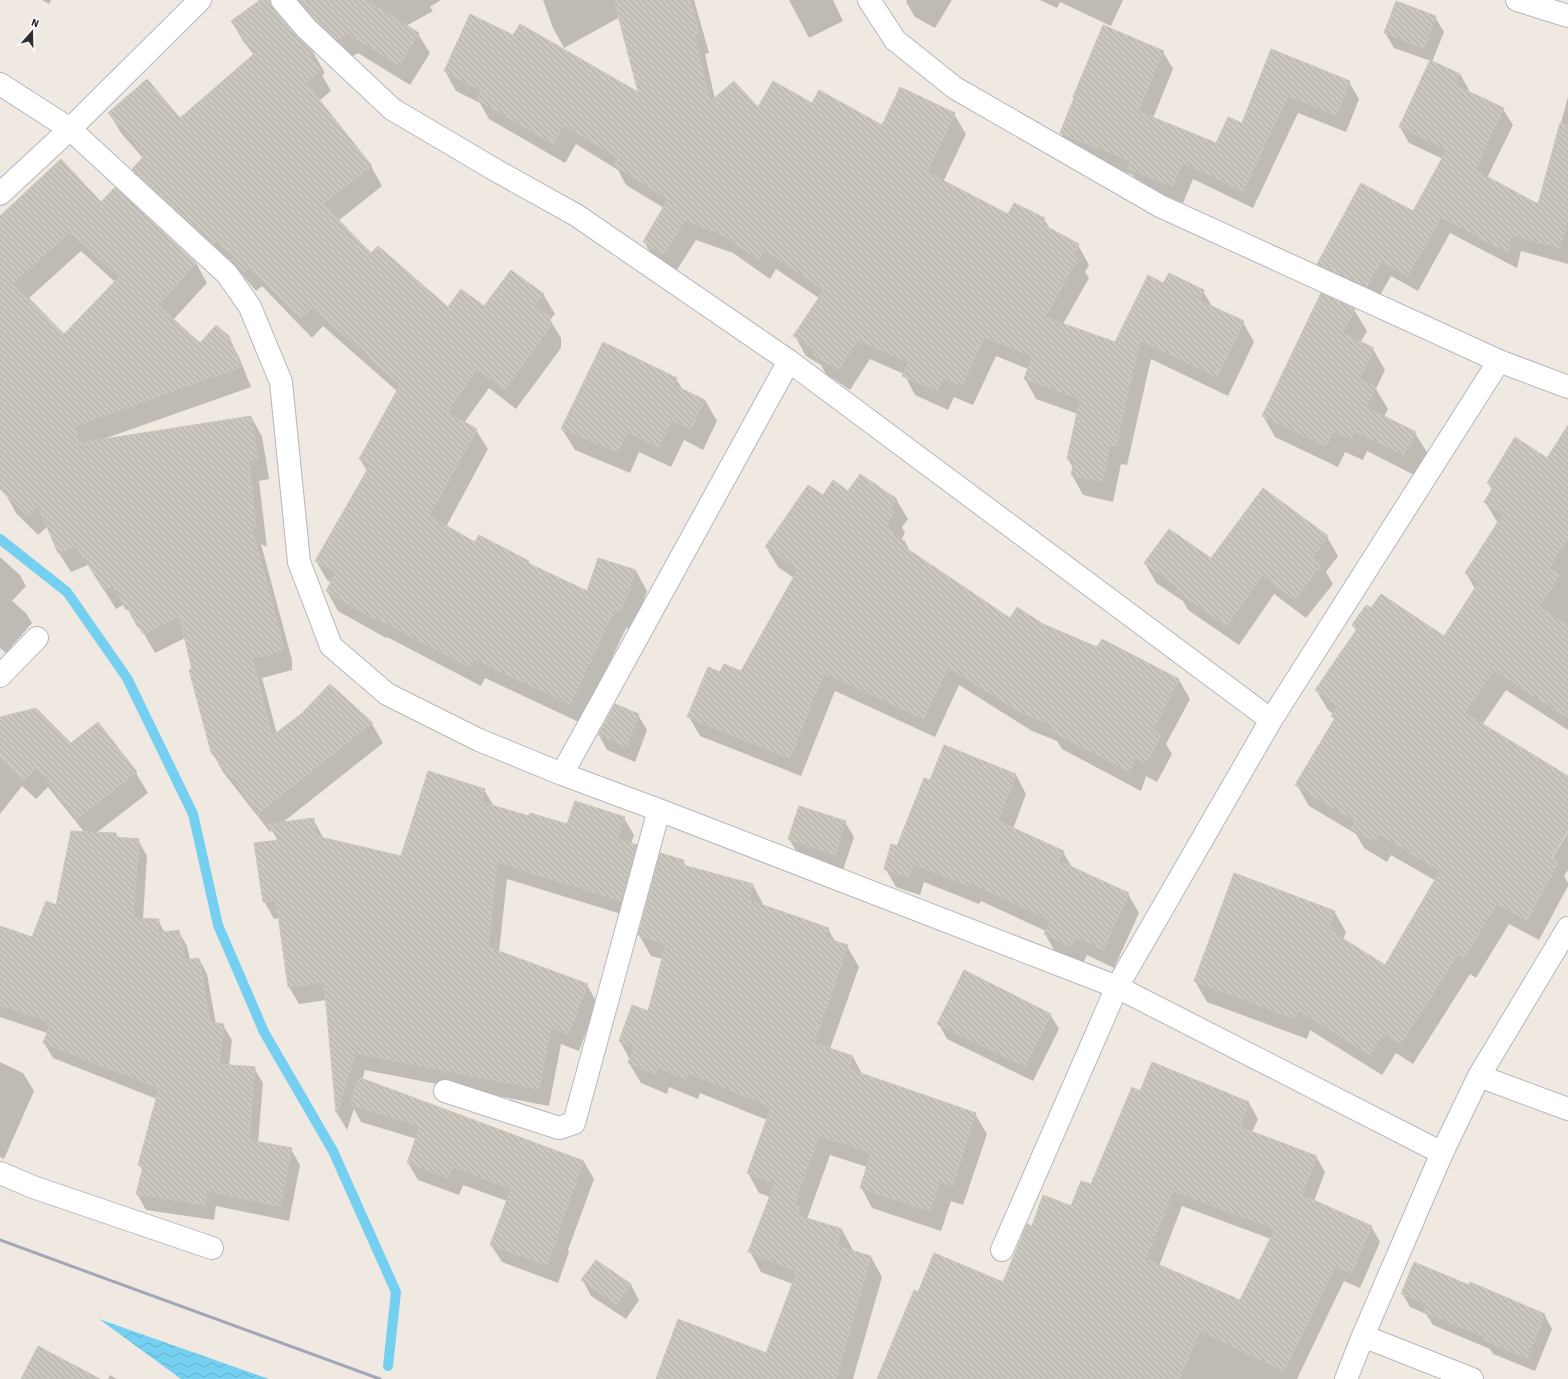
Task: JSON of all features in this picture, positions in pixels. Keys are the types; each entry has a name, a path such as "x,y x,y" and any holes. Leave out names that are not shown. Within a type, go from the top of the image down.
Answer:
{"street":[{"path":"0,194 70,128 200,0"},
{"path":"282,0 306,28 392,109 497,171 576,215 789,361 1271,720"},
{"path":"869,0 895,40 955,88 1153,202 1499,361 1568,388"},
{"path":"1516,0 1568,16"},
{"path":"0,84 70,128 227,274 250,306 281,382 299,562 331,646 387,694 479,740 562,774 1117,987 1442,1152"},
{"path":"562,774 789,361"},
{"path":"1002,1250 1117,987 1271,720 1499,361"},
{"path":"1,673 37,638"},
{"path":"445,1091 558,1128 574,1122 659,810"},
{"path":"1346,1379 1442,1152 1479,1076 1568,928"},
{"path":"1479,1076 1568,1109"},
{"path":"0,1173 34,1187 212,1248"},
{"path":"1363,1336 1472,1379"}],"water":[{"path":"99,1319 269,1379 181,1379"}],"building":[{"path":"260,0 270,0 273,8 314,53 309,57 321,70 306,83 372,166 323,204 371,253 378,246 448,307 461,289 484,306 511,270 544,294 535,306 550,317 550,327 505,389 477,369 447,412 477,429 429,516 475,542 479,535 529,561 528,563 587,591 598,558 636,570 621,611 615,609 570,704 474,659 470,667 375,618 374,619 326,591 336,572 315,561 370,465 359,459 400,385 312,307 300,319 250,267 244,272 217,240 213,244 132,169 145,155 108,113 147,79 180,118 255,53 231,21"},
{"path":"298,0 366,0 419,33 399,65 347,33 337,40"},
{"path":"614,0 690,0 699,33 694,34 710,102 734,81 758,107 773,81 812,103 819,90 882,125 900,87 955,113 927,172 1008,214 1014,203 1045,218 1042,224 1079,244 1073,255 1078,258 1045,317 1115,342 1148,275 1163,283 1169,273 1204,290 1199,300 1244,321 1217,377 1140,340 1116,446 1110,445 1102,482 1071,475 1074,461 1067,459 1080,399 1024,379 1032,356 984,337 962,386 943,378 937,391 902,376 908,362 858,340 838,370 813,354 816,350 793,336 824,290 765,250 759,260 721,234 685,221 664,254 643,242 668,199 614,165 618,158 564,125 553,144 476,99 481,91 444,71 470,14 513,35 520,24 638,92"},
{"path":"1396,1 1436,16 1424,48 1384,33"},
{"path":"1103,25 1164,51 1138,111 1216,143 1228,117 1242,123 1271,49 1350,81 1336,115 1288,96 1243,191 1183,163 1173,186 1128,169 1131,161 1060,133 1074,98 1073,97"},
{"path":"1430,60 1460,74 1455,85 1504,108 1475,170 1538,204 1560,123 1568,125 1568,218 1560,248 1512,235 1508,253 1441,217 1408,276 1381,261 1367,287 1317,264 1361,183 1413,211 1447,149 1399,127"},
{"path":"61,159 101,202 115,187 196,263 158,305 200,343 216,325 229,336 241,367 75,426 79,443 251,416 258,460 249,461 256,528 251,525 282,640 282,651 252,659 272,736 301,714 330,684 373,723 259,813 211,752 189,670 192,669 179,616 143,634 129,608 126,610 113,585 104,590 76,546 58,553 38,506 27,516 0,489 0,216","holes":["70,232 119,277 64,334 14,283"]},
{"path":"1321,293 1355,309 1342,333 1374,348 1359,379 1376,387 1366,407 1416,432 1404,455 1355,431 1351,439 1333,431 1326,446 1262,416"},
{"path":"603,342 677,378 674,385 705,400 691,429 672,420 659,447 627,432 618,452 561,429"},
{"path":"1568,425 1568,538 1549,568 1560,575 1539,607 1568,626 1568,718 1494,670 1465,713 1568,776 1568,830 1551,859 1558,863 1527,920 1497,904 1464,958 1458,954 1401,1044 1384,1033 1370,1055 1298,1010 1295,1019 1194,981 1234,873 1335,911 1328,929 1385,965 1440,871 1379,834 1375,842 1351,828 1355,821 1295,785 1335,718 1331,716 1338,706 1315,690 1357,629 1352,625 1366,605 1371,608 1381,594 1444,636 1479,582 1465,573 1503,514 1484,502 1493,487 1487,483 1515,437 1547,458"},
{"path":"860,474 897,499 890,510 895,513 885,527 906,542 903,546 1010,618 1017,607 1043,624 1097,647 1102,639 1179,679 1153,730 1162,734 1146,763 1135,757 1130,772 1050,730 1052,725 1020,712 948,667 924,719 824,673 790,758 687,717 708,667 720,672 724,664 741,671 798,569 765,547 808,485 823,495 833,480 848,491"},
{"path":"1263,488 1328,536 1313,556 1322,564 1295,600 1262,575 1227,626 1176,591 1178,587 1144,563 1169,529 1211,558"},
{"path":"615,704 639,714 627,747 598,735"},
{"path":"36,708 71,743 98,722 137,772 77,819 36,767 24,780 0,756 0,717"},
{"path":"944,745 1016,774 998,821 1064,851 1059,861 1129,893 1103,950 1076,937 1071,947 1044,934 1050,920 970,883 969,886 914,864 909,877 884,869 891,844 897,846 924,778 930,780"},
{"path":"428,771 485,789 481,802 529,816 530,813 567,824 575,801 625,817 618,839 637,845 621,901 497,862 488,947 588,984 569,1034 551,1028 539,1089 355,1053 338,1113 336,1113 324,982 288,987 276,900 263,902 254,843 280,840 267,824 314,818 316,836 401,856"},
{"path":"799,806 846,821 835,855 788,839"},
{"path":"71,831 116,833 116,837 139,839 133,918 159,919 158,933 179,930 185,960 199,958 210,1022 224,1024 219,1064 255,1067 249,1140 292,1148 280,1206 207,1191 205,1205 136,1194 143,1167 138,1165 159,1088 43,1043 51,1022 0,1005 0,926 32,937 46,901 56,905"},
{"path":"660,853 684,860 683,865 753,884 749,900 829,928 825,938 848,945 814,1043 853,1056 849,1069 976,1113 952,1186 939,1182 930,1211 860,1188 871,1153 819,1135 794,1205 800,1207 797,1215 842,1229 837,1246 871,1256 836,1379 656,1379 678,1319 766,1353 797,1271 748,1252 775,1183 747,1173 771,1107 688,1073 686,1079 658,1068 656,1074 628,1063 634,1048 619,1041 632,1005 648,1011 666,944 638,935"},
{"path":"964,970 1051,1014 1025,1067 937,1024"},
{"path":"1152,1062 1249,1102 1240,1127 1317,1156 1302,1195 1372,1226 1351,1273 1335,1266 1284,1371 1200,1331 1179,1379 877,1379 914,1290 918,1292 934,1253 1003,1282 1027,1224 1032,1226 1043,1195 1071,1206 1081,1181 1091,1184 1132,1087 1140,1091","holes":["1173,1191 1275,1229 1240,1300 1146,1259"]},
{"path":"358,1077 584,1161 547,1265 490,1245 511,1189 453,1167 449,1178 407,1163 420,1126 350,1105"},
{"path":"596,1260 631,1284 617,1305 581,1280"},
{"path":"1414,1262 1469,1285 1470,1282 1545,1314 1527,1358 1484,1340 1485,1337 1424,1312 1427,1304 1401,1294"},
{"path":"38,1346 100,1379 21,1379"}],"waterway":[{"path":"0,539 67,592 127,678 193,814 218,925 264,1032 333,1151 396,1292 388,1366"}],"railway":[{"path":"0,1240 380,1379"}]}
